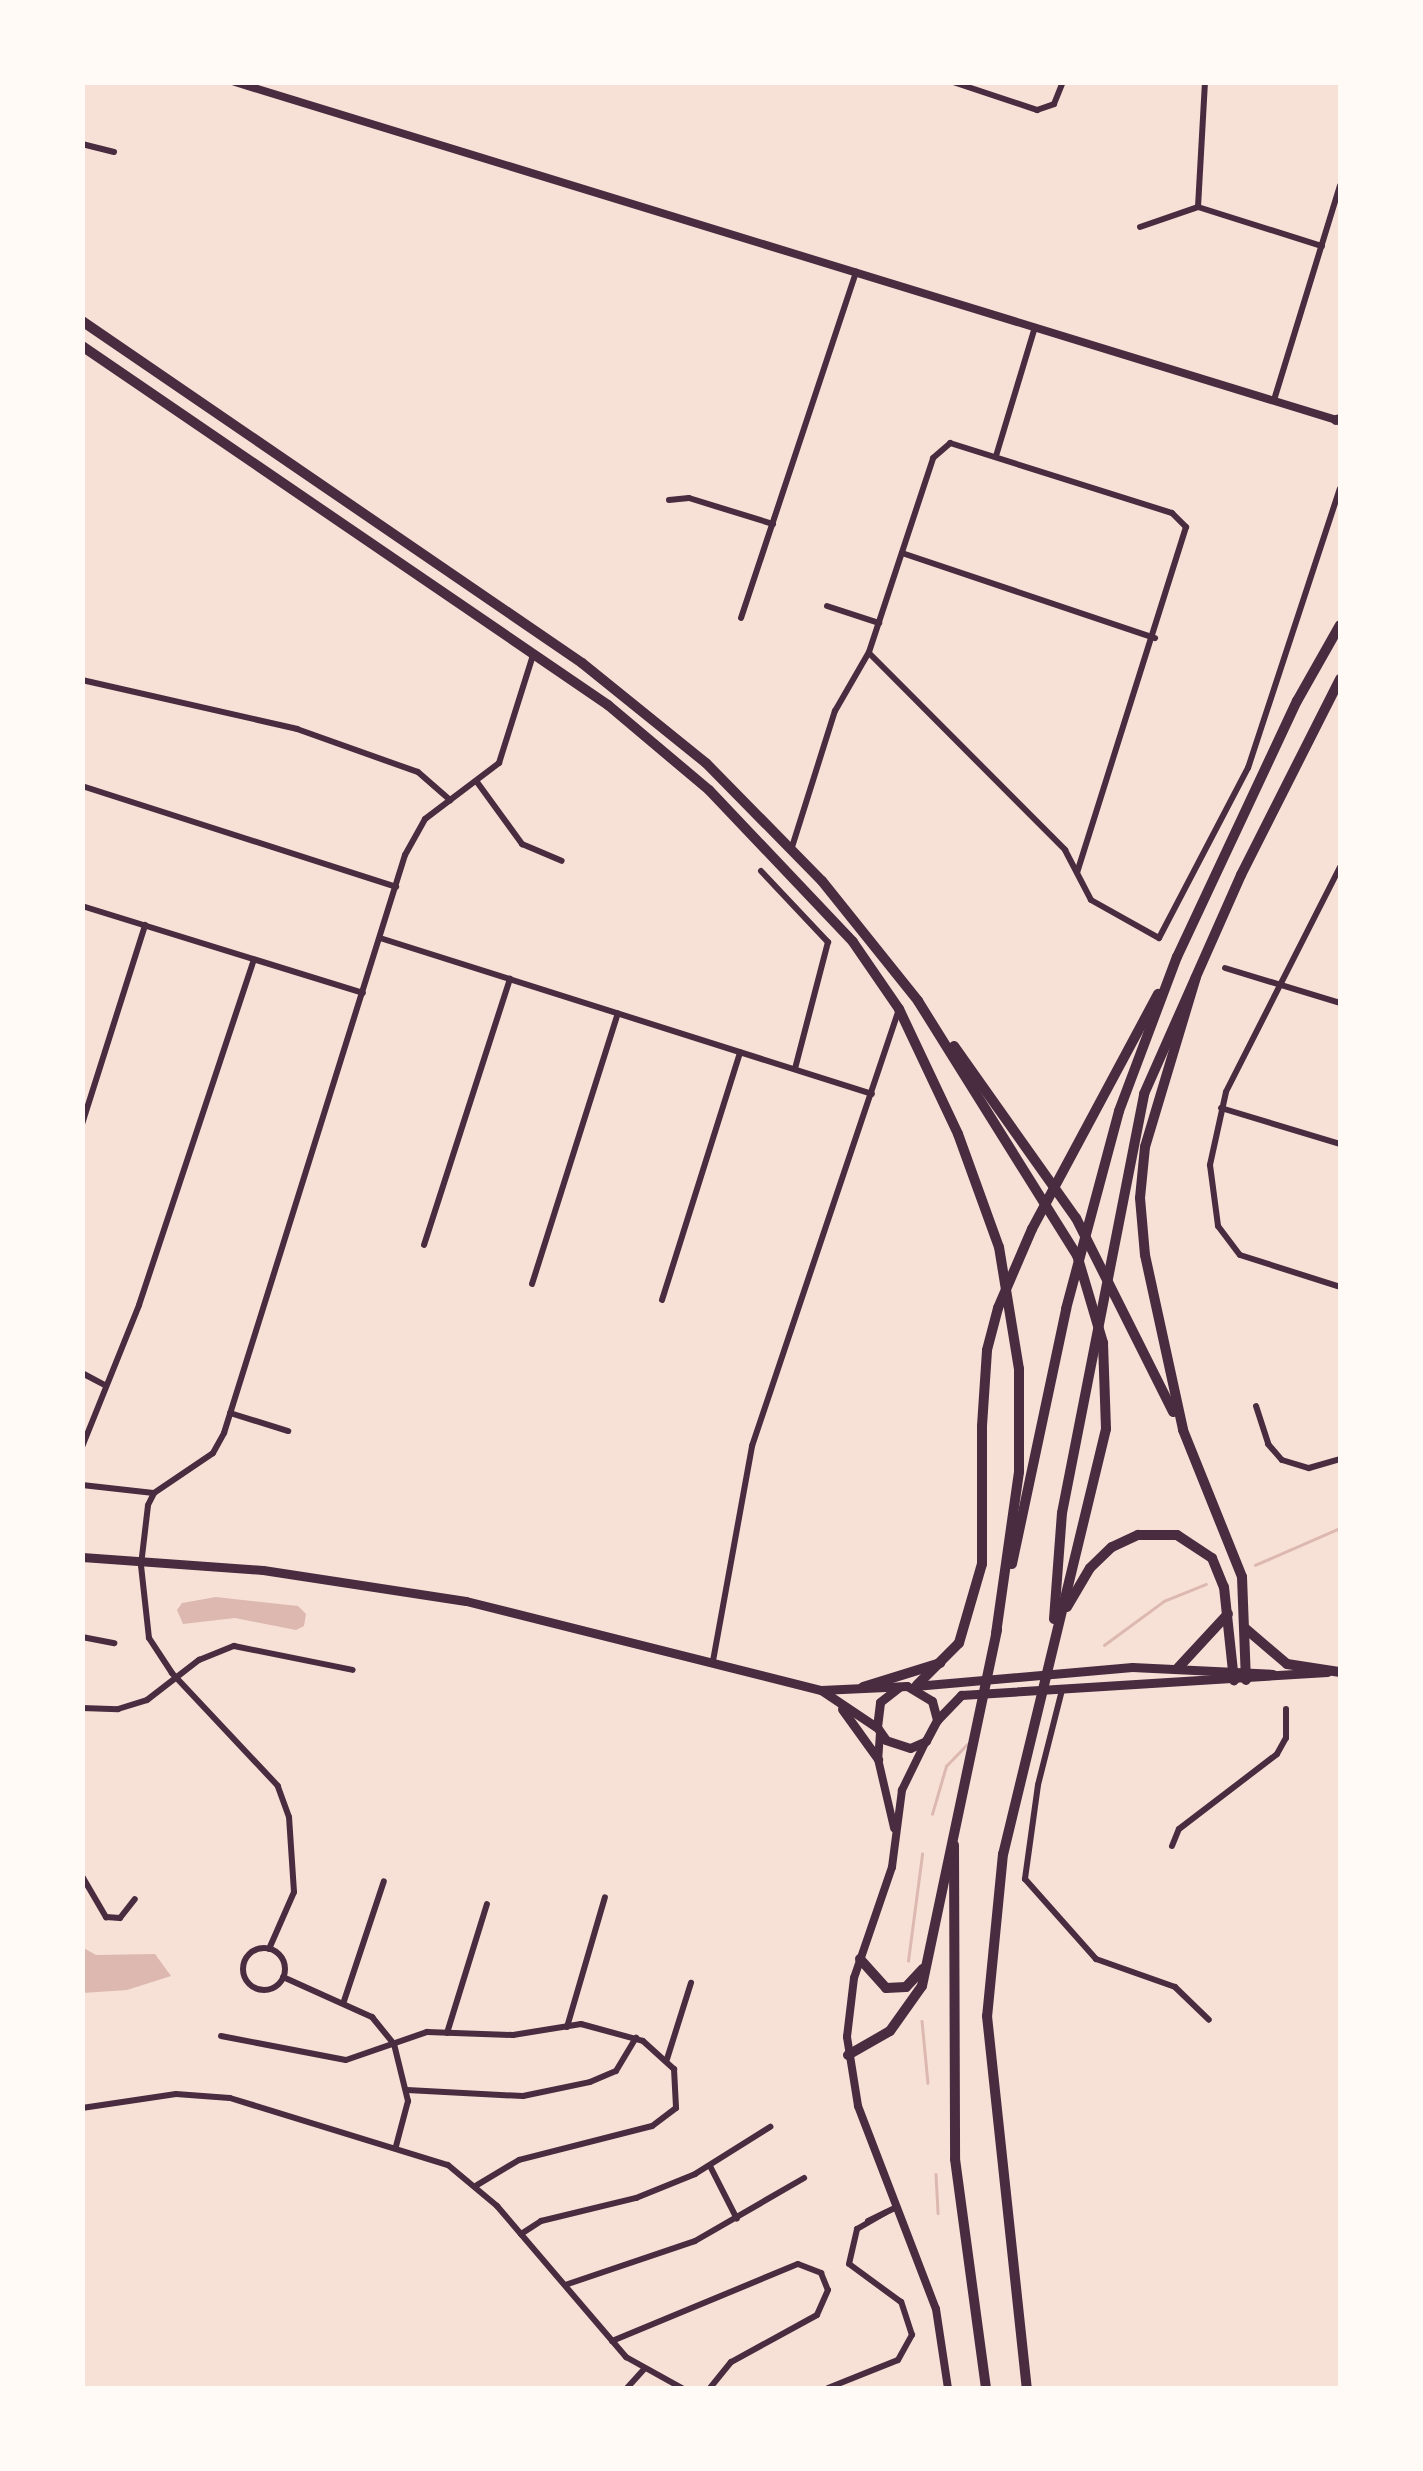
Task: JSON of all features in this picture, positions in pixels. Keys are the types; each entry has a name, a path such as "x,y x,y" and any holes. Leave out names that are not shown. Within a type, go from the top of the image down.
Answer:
{"highway":[{"path":"82,321 597,674 706,763 792,848 940,1033 1066,1235 1093,1298 1108,1386 1099,1472 1054,1630 1003,1854 987,2016 1027,2388"},
{"path":"85,349 534,653 709,790 846,934 899,1009 958,1134 999,1247 1019,1369 1018,1472 996,1633"},
{"path":"908,1686 946,1661 970,1617 982,1564 982,1426 987,1350 998,1308 1032,1230 1170,973 1297,700 1340,625"},
{"path":"1054,1630 1062,1513 1144,1094 1197,972 1340,680"},
{"path":"1317,732 1340,692"},
{"path":"1183,1430 1145,1254 1140,1198 1145,1147 1195,997 1197,972"},
{"path":"848,2055 901,2020 924,1968 1084,1237 1170,973"},
{"path":"940,1033 965,1057 1101,1261 1183,1430 1242,1577 1246,1628 1240,1675"},
{"path":"1054,1630 1090,1568 1138,1535 1177,1535 1212,1558 1240,1675"},
{"path":"1177,1668 1228,1614"},
{"path":"1246,1628 1288,1664 1340,1672"},
{"path":"862,1687 946,1661"},
{"path":"954,1834 955,2159 986,2388"},
{"path":"860,1959 875,1982 893,1989 912,1984 924,1968"}],"main road":[{"path":"82,1557 141,1565 263,1570 466,1601 821,1690 1177,1668 1240,1675"},
{"path":"821,1690 902,1747 926,1741 937,1720 961,1696 1240,1675 1340,1672"},
{"path":"908,1686 932,1701 937,1720"},
{"path":"878,1730 880,1702 908,1686"},
{"path":"840,1707 878,1759"}],"street":[{"path":"236,82 1339,420"},
{"path":"952,82 1037,110 1054,104 1062,85"},
{"path":"1198,206 1206,82"},
{"path":"82,144 114,152"},
{"path":"1274,400 1340,186"},
{"path":"1140,227 1198,206 1322,246"},
{"path":"741,618 856,271"},
{"path":"996,456 1036,326"},
{"path":"792,848 835,711 869,652 928,472 936,452 950,443 1177,515 1187,533 1077,872"},
{"path":"869,652 1065,850 1096,905 1158,938 1248,768 1340,489"},
{"path":"669,500 689,498 773,524"},
{"path":"902,554 1155,638"},
{"path":"827,606 879,623"},
{"path":"82,1485 154,1493 213,1453 230,1412 418,828 500,762 534,653"},
{"path":"82,680 297,729 418,772 450,800"},
{"path":"477,782 522,844 562,861"},
{"path":"82,786 396,887"},
{"path":"1340,867 1221,1108 1210,1165 1218,1226 1250,1260 1340,1287"},
{"path":"760,871 828,942 795,1070"},
{"path":"82,906 363,993"},
{"path":"82,1124 145,925"},
{"path":"380,938 872,1094"},
{"path":"82,1447 254,960"},
{"path":"1224,968 1340,1003"},
{"path":"424,1245 510,979"},
{"path":"714,1661 752,1446 899,1009"},
{"path":"532,1284 618,1013"},
{"path":"662,1300 740,1052"},
{"path":"1221,1108 1340,1144"},
{"path":"82,1373 106,1386"},
{"path":"1256,1406 1268,1444 1282,1460 1309,1468 1340,1459"},
{"path":"230,1412 288,1431"},
{"path":"154,1493 141,1565 149,1638 177,1678 278,1786 289,1817 294,1892 269,1949 245,1959 246,1980 263,1991 283,1977"},
{"path":"82,1638 114,1643"},
{"path":"82,1708 118,1709 147,1700 199,1660 234,1646 353,1670"},
{"path":"1062,1690 1038,1785 1025,1879 1096,1959 1175,1987 1209,2020"},
{"path":"1172,1846 1179,1830 1277,1754 1286,1738 1286,1708"},
{"path":"878,1730 878,1759 896,1837"},
{"path":"926,1741 902,1790 896,1837 848,2003 848,2055 858,2106 936,2309 948,2388"},
{"path":"82,1876 106,1917 120,1918 135,1899"},
{"path":"344,2001 384,1881"},
{"path":"566,2027 605,1897"},
{"path":"447,2033 487,1904"},
{"path":"269,1949 284,1961 283,1977"},
{"path":"283,1977 372,2016 393,2044 406,2090 396,2146"},
{"path":"477,2185 519,2160 594,2144 668,2117 679,2096 667,2059 691,1983"},
{"path":"221,2036 333,2059 427,2032 614,2028 667,2059"},
{"path":"406,2090 523,2096 590,2082 616,2070 636,2038"},
{"path":"82,2108 176,2094 230,2098 396,2146 448,2166 477,2185 612,2341 642,2370 682,2388"},
{"path":"521,2234 541,2220 636,2198 710,2166 770,2127"},
{"path":"710,2166 738,2219"},
{"path":"565,2286 695,2241 804,2178"},
{"path":"828,2388 898,2360 912,2335 900,2302 850,2264 850,2239 868,2222 898,2206"},
{"path":"612,2341 798,2264 821,2273 828,2290 818,2315 731,2362 710,2388"},
{"path":"627,2388 642,2370"}],"shaded area":[{"path":"216,1597 298,1606 306,1614 304,1626 296,1630 235,1618 183,1624 177,1610 182,1603"},
{"path":"82,1947 96,1955 155,1954 171,1976 127,1990 83,1993"}],"waterway":[{"path":"1255,1565 1340,1528"},
{"path":"1104,1645 1164,1601 1206,1584"},
{"path":"932,1814 946,1766 967,1744"},
{"path":"908,1961 922,1854"},
{"path":"922,2021 928,2083"},
{"path":"936,2174 938,2213"}]}
